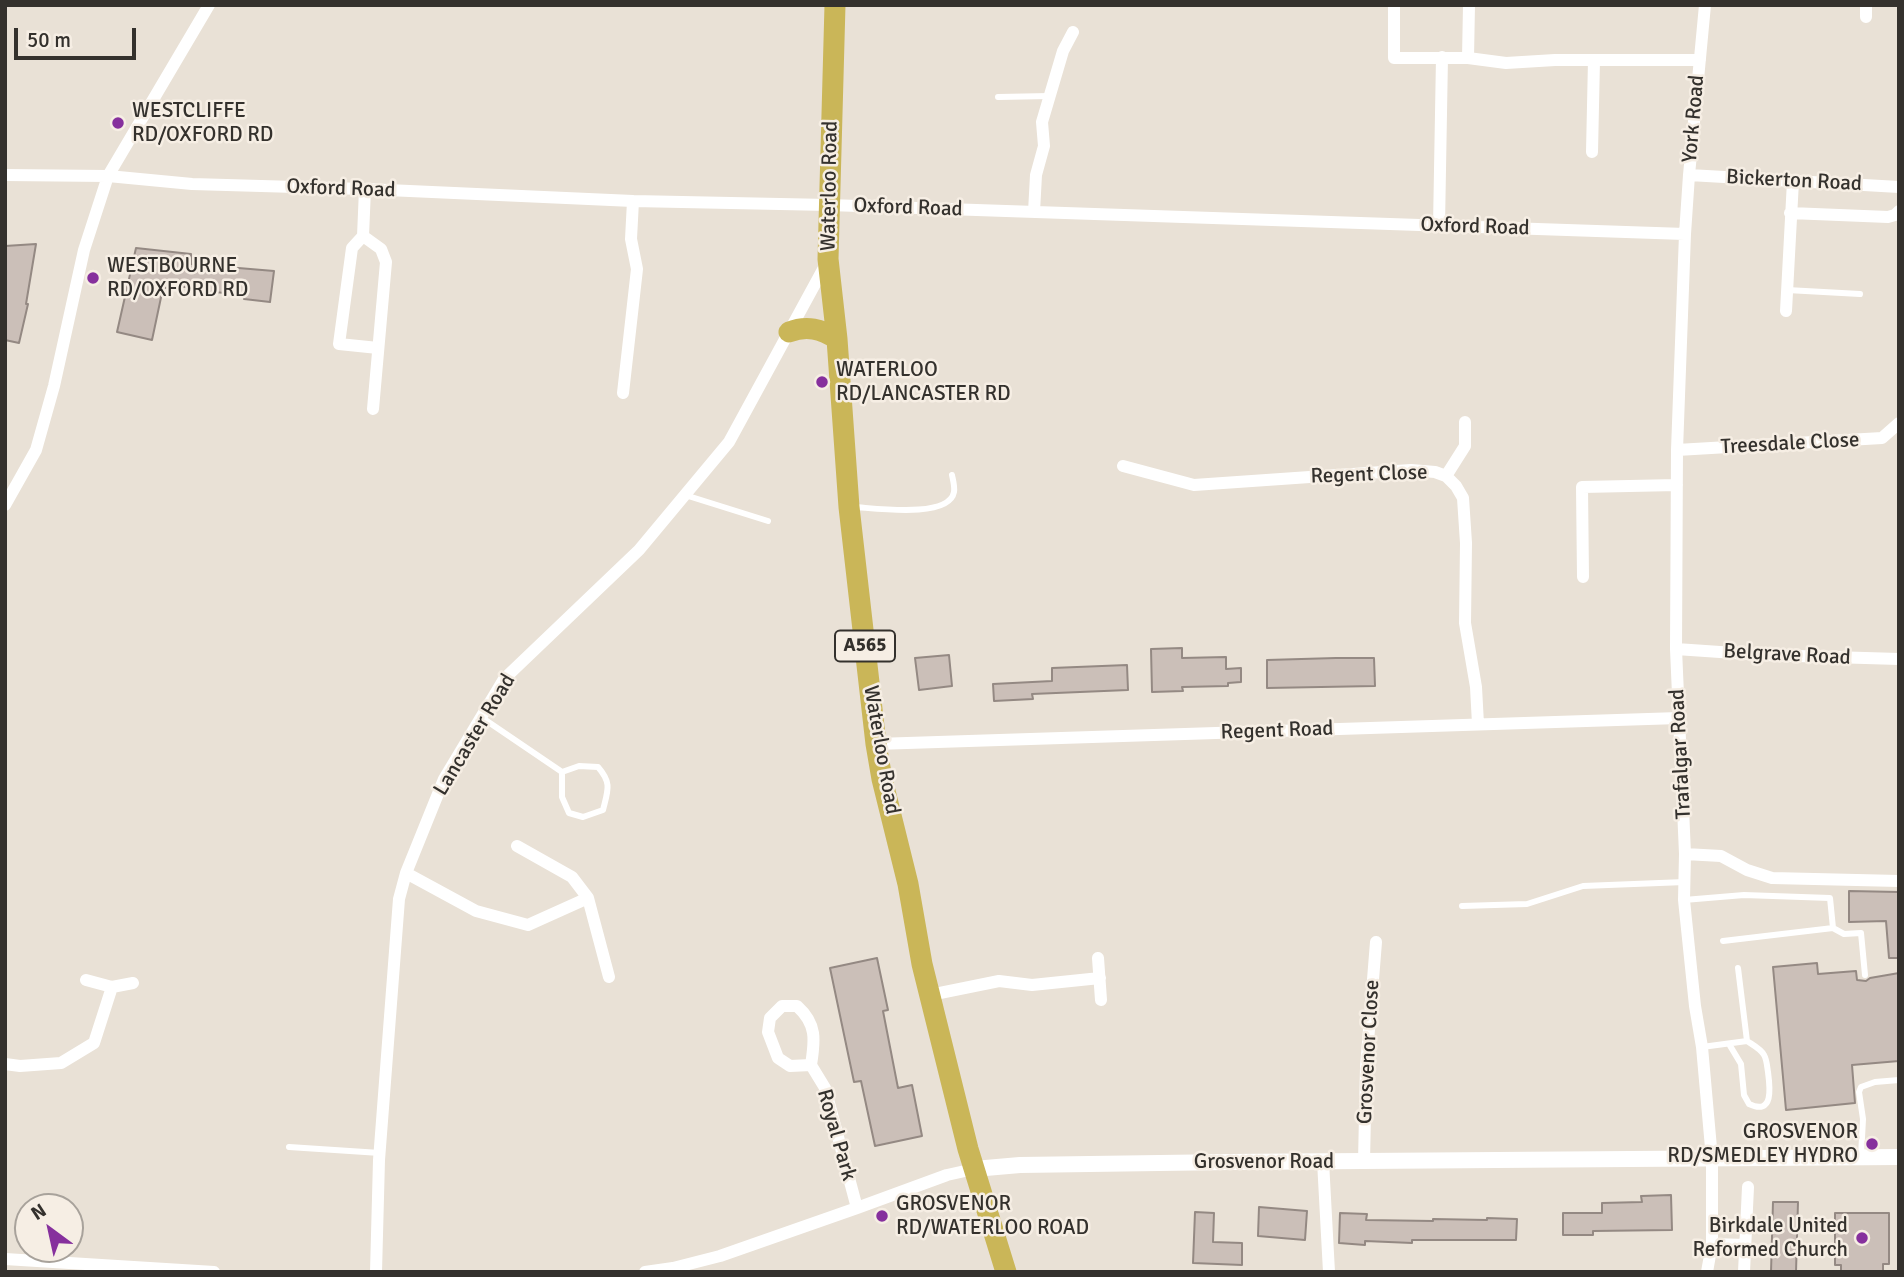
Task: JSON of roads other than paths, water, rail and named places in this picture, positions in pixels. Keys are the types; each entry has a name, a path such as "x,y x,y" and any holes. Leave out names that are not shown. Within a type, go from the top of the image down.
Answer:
{"highway":[{"name":"Waterloo Road","path":"835,5 828,259 837,339 849,507 876,744 908,884 922,964 974,1169 1006,1272"},
{"path":"789,332 804,327 823,331 837,339"}],"street":[{"path":"5,505 36,450 54,386 84,250 108,176 209,5"},
{"path":"1394,5 1394,58 1468,58 1506,63 1555,60 1700,60"},
{"path":"1468,58 1469,5"},
{"name":"York Road","path":"1685,234 1705,5"},
{"path":"1034,212 1036,175 1044,146 1042,122 1063,51 1073,32"},
{"path":"1439,226 1442,57"},
{"path":"1592,152 1594,60"},
{"name":"Oxford Road","path":"5,175 108,176 192,184 633,201 829,205 1685,234"},
{"name":"Bickerton Road","path":"1689,175 1899,187"},
{"path":"1786,311 1793,181"},
{"path":"365,189 363,236 352,248 339,344 378,348"},
{"path":"623,393 637,269 631,239 633,201"},
{"path":"1790,213 1888,217 1899,211"},
{"name":"Trafalgar Road","path":"1685,234 1676,450 1676,649 1685,853 1684,900 1712,1159 1712,1244 1707,1272"},
{"path":"363,236 382,250 386,262 373,408"},
{"name":"Lancaster Road","path":"376,1272 380,1153 399,900 406,873 444,779 504,679 639,550 729,442 828,259"},
{"path":"1446,476 1465,446 1465,422"},
{"name":"Treesdale Close","path":"1676,450 1882,438 1899,423"},
{"name":"Regent Close","path":"1123,466 1194,485 1411,470 1446,476 1463,498 1466,543 1465,623 1476,687 1478,724"},
{"path":"1583,577 1582,487 1676,485"},
{"name":"Belgrave Road","path":"1676,649 1899,659"},
{"name":"Regent Road","path":"876,744 1679,718"},
{"path":"517,846 572,877 587,898 608,976"},
{"path":"1685,853 1721,856 1747,870 1772,877 1899,881"},
{"path":"406,873 476,911 528,925 587,898"},
{"name":"Grosvenor Close","path":"1364,1162 1366,1067 1376,942"},
{"path":"1098,958 1101,1000"},
{"path":"930,995 999,981 1032,985 1100,978"},
{"path":"86,981 112,987 133,983"},
{"path":"5,1064 20,1066 61,1063 94,1043 112,987"},
{"name":"Royal Park","path":"811,1065 790,1066 778,1058 768,1032 770,1018 782,1006 797,1006 807,1015 814,1033 811,1065 825,1088 856,1208"},
{"name":"Grosvenor Road","path":"645,1272 673,1268 720,1255 947,1174 974,1169 1020,1165 1323,1161 1899,1157"},
{"path":"1323,1161 1329,1272"},
{"path":"1744,1272 1748,1187"},
{"path":"1712,1244 1746,1245"},
{"path":"5,1259 44,1267 214,1272"}],"lane":[{"path":"998,97 1050,96"},
{"path":"1787,290 1860,294"},
{"path":"849,507 923,510 935,508 953,496 952,475"},
{"path":"685,495 768,521"},
{"path":"481,717 562,772"},
{"path":"579,766 598,767 608,778 603,810 583,817 569,813 562,797 562,772 579,766"},
{"path":"1462,906 1527,904 1583,886 1685,881"},
{"path":"1684,900 1744,895 1830,898 1833,928"},
{"path":"1723,941 1833,928 1844,934 1861,933 1865,975"},
{"path":"1738,968 1747,1041"},
{"path":"1702,1047 1747,1041 1759,1049 1765,1056 1770,1089 1769,1099 1764,1105 1760,1107 1749,1104 1744,1095 1741,1064 1729,1044"},
{"path":"1860,1157 1863,1135 1861,1087 1875,1082 1899,1080"},
{"path":"289,1147 380,1153"}],"place":[{"name":"WESTCLIFFE RD/OXFORD RD","path":"118,123"},
{"name":"WESTBOURNE RD/OXFORD RD","path":"93,278"},
{"name":"WATERLOO RD/LANCASTER RD","path":"822,382"},
{"name":"GROSVENOR RD/SMEDLEY HYDRO","path":"1872,1144"},
{"name":"GROSVENOR RD/WATERLOO ROAD","path":"882,1216"},
{"name":"Birkdale United Reformed Church","path":"1862,1238"}]}
